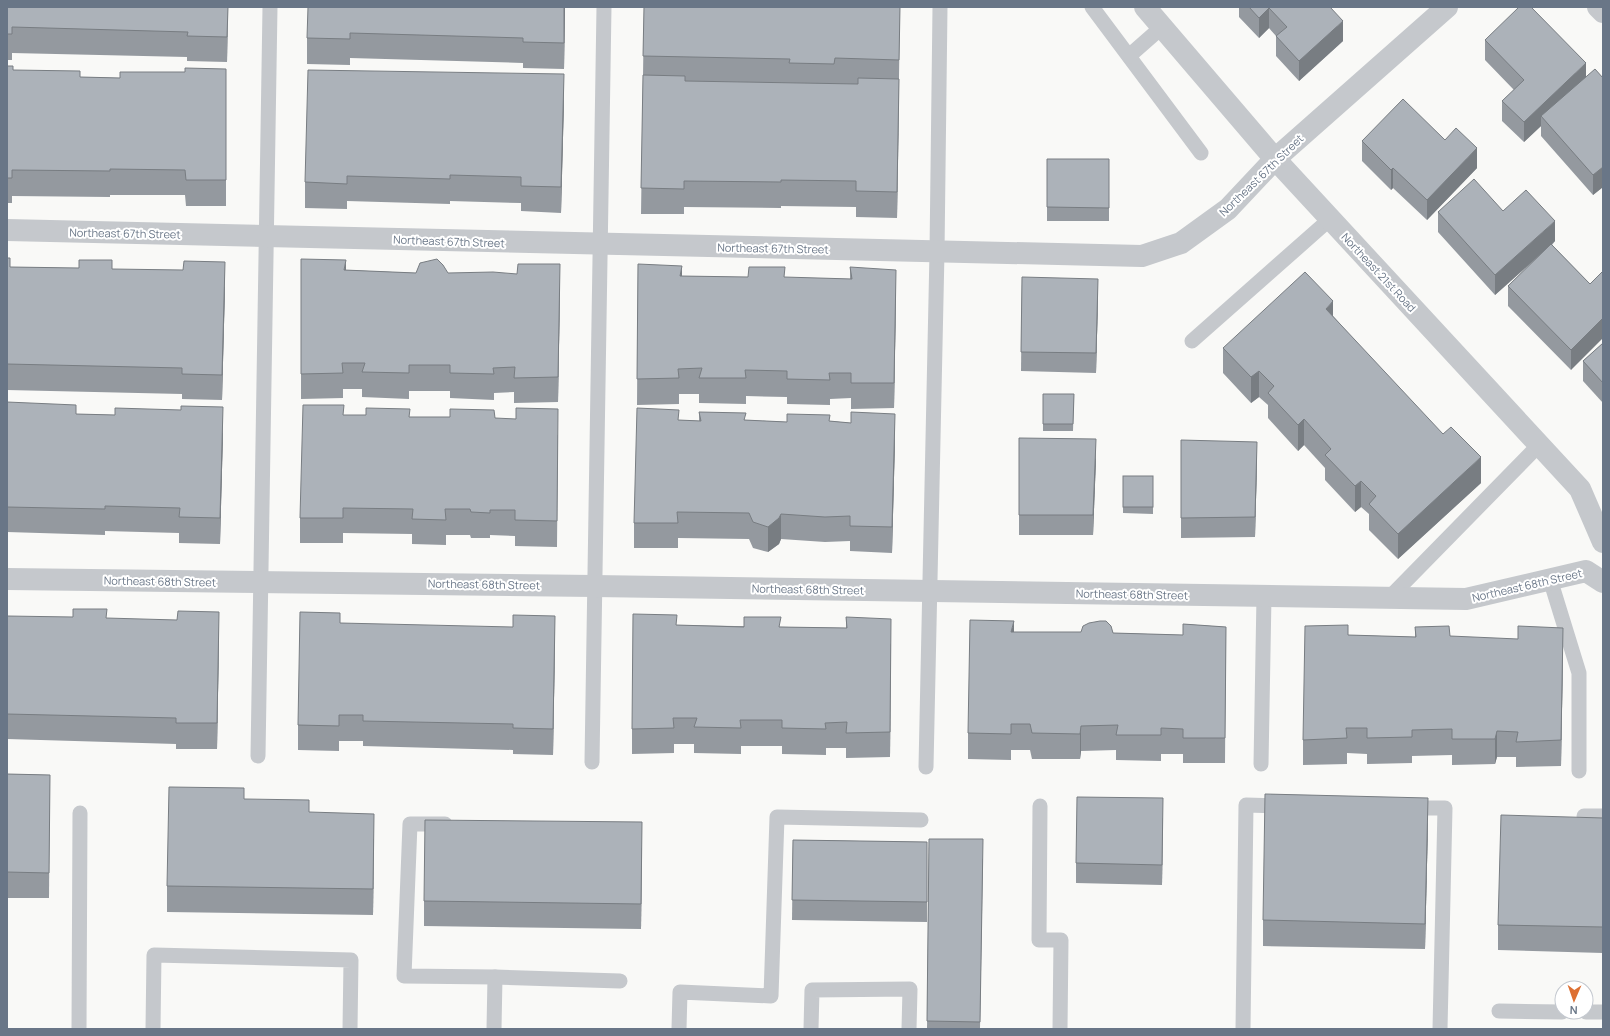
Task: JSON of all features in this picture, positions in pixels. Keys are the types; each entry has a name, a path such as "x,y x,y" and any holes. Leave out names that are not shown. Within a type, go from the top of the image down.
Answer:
{"street":[{"name":"Northeast 21st Road","path":"1145,7 1275,159 1580,489 1603,542"},
{"name":"Northeast 67th Street","path":"7,230 602,245 1142,256 1181,243 1228,209 1275,159 1447,7"},
{"path":"1598,7 1603,12"},
{"name":"Northeast 68th Street","path":"7,579 1466,599 1586,571 1603,582"}],"lane":[{"path":"258,756 262,582 270,7"},
{"path":"592,762 594,586 602,245 604,7"},
{"path":"926,767 937,252 940,7"},
{"path":"1092,7 1201,153"},
{"path":"1129,56 1162,27"},
{"path":"1192,341 1330,219"},
{"path":"1389,598 1539,445"},
{"path":"1550,579 1579,673 1579,771"},
{"path":"1262,764 1264,596"},
{"path":"1040,806 1039,940 1061,940 1060,1029"},
{"path":"1243,1029 1246,806 1302,806"},
{"path":"1390,807 1445,808 1440,1029"},
{"path":"79,1029 80,813"},
{"path":"1584,816 1603,816"},
{"path":"679,1029 680,992 771,996 777,818 921,820"},
{"path":"457,824 410,824 404,976 620,981"},
{"path":"154,1029 154,955 351,960 350,1029"},
{"path":"494,1029 495,977"},
{"path":"811,1029 812,990 910,990 909,1029"},
{"path":"1499,1010 1554,1012"}],"building":[{"path":"7,7 228,7 227,37 187,36 188,32 12,27 12,34 7,34"},
{"path":"308,7 564,7 564,43 523,42 523,38 350,33 350,39 307,38"},
{"path":"644,7 900,7 899,60 835,58 834,64 789,63 790,59 643,56"},
{"path":"1249,7 1330,7 1343,21 1299,61 1276,36 1287,27 1269,8 1259,18"},
{"path":"1519,7 1531,7 1586,63 1524,122 1502,101 1524,80 1485,40"},
{"path":"7,66 13,66 13,70 80,71 80,77 120,78 120,72 185,72 185,68 226,69 226,180 186,180 185,170 110,169 110,171 12,170 12,178 7,178"},
{"path":"1595,69 1603,78 1603,167 1593,175 1541,116"},
{"path":"308,70 564,74 561,187 521,186 521,177 450,175 450,179 347,176 347,184 305,182"},
{"path":"643,75 685,76 685,81 858,84 858,78 899,79 897,192 856,191 856,181 684,181 684,189 641,188"},
{"path":"1403,99 1445,140 1456,128 1477,148 1427,200 1393,168 1391,170 1362,141"},
{"path":"1047,159 1109,159 1109,208 1047,207"},
{"path":"1474,179 1503,211 1526,190 1555,221 1495,275 1438,212"},
{"path":"1551,244 1590,284 1603,271 1603,318 1571,350 1508,286"},
{"path":"7,258 10,258 10,267 79,268 79,260 112,260 112,269 183,270 184,261 225,262 222,375 182,374 182,368 7,364"},
{"path":"301,259 346,260 344,270 416,273 420,263 437,259 448,273 493,272 517,274 518,264 560,264 558,377 514,378 515,367 493,368 494,374 450,373 450,365 409,365 409,373 362,372 365,363 342,363 343,373 301,374"},
{"path":"638,264 682,266 680,276 748,277 749,267 785,267 784,277 852,279 850,267 896,270 894,383 851,383 851,373 829,373 830,380 787,379 787,371 745,370 746,378 699,378 702,368 678,369 679,378 637,379"},
{"path":"1305,272 1333,301 1326,309 1443,434 1451,427 1481,457 1398,534 1369,504 1376,496 1361,481 1355,486 1325,455 1331,449 1304,419 1298,425 1268,393 1274,386 1259,371 1251,377 1223,348"},
{"path":"1022,277 1098,279 1096,353 1021,352"},
{"path":"1603,343 1603,383 1583,361"},
{"path":"1043,394 1074,394 1073,424 1043,424"},
{"path":"7,402 76,405 76,414 115,415 115,408 181,410 181,406 223,407 220,518 179,517 180,508 105,506 105,509 7,507"},
{"path":"303,405 344,405 343,415 366,415 366,408 410,409 409,417 450,417 450,409 494,410 495,418 516,419 516,408 558,409 557,521 515,520 515,510 490,510 490,513 471,512 470,509 445,509 446,520 412,519 413,509 343,508 343,518 300,518"},
{"path":"637,408 679,410 678,420 701,421 699,412 746,413 744,420 787,422 787,414 830,415 829,421 851,423 851,412 895,414 892,527 850,526 850,516 825,517 781,514 779,518 768,527 753,522 749,513 677,512 678,523 634,523"},
{"path":"1019,438 1096,439 1093,515 1019,515"},
{"path":"1181,440 1257,442 1255,517 1181,518"},
{"path":"1123,476 1153,476 1153,507 1123,507"},
{"path":"73,609 107,609 106,618 177,620 178,611 219,612 217,723 176,723 176,718 7,714 7,616 73,617"},
{"path":"300,612 340,613 340,623 513,627 513,615 555,616 553,729 513,728 513,724 363,721 363,715 339,715 339,726 298,725"},
{"path":"633,614 677,615 676,625 744,627 744,617 781,617 779,627 847,628 846,617 891,619 890,732 846,733 847,722 825,723 826,729 782,728 782,720 740,720 741,728 694,727 697,718 673,718 674,728 632,729"},
{"path":"970,620 1014,621 1011,632 1081,632 1083,626 1100,621 1106,621 1111,626 1113,633 1183,635 1183,624 1226,627 1225,738 1183,738 1183,729 1161,728 1161,735 1116,735 1118,725 1081,726 1080,734 1032,733 1030,724 1011,724 1011,734 968,733"},
{"path":"1348,625 1348,635 1416,637 1415,627 1449,626 1450,636 1518,639 1518,626 1563,628 1561,740 1516,742 1518,732 1497,731 1495,739 1452,739 1452,729 1412,730 1412,737 1367,738 1367,728 1346,728 1347,738 1303,740 1305,626"},
{"path":"7,774 50,775 49,873 7,872"},
{"path":"169,787 244,788 244,799 309,800 309,812 374,814 373,889 167,886"},
{"path":"1265,794 1428,798 1425,924 1263,920"},
{"path":"1077,797 1163,798 1162,865 1076,863"},
{"path":"1501,815 1603,818 1603,927 1498,925"},
{"path":"425,820 642,822 641,904 424,901"},
{"path":"929,839 983,839 980,1022 927,1021"},
{"path":"793,840 927,842 927,902 792,900"}]}
